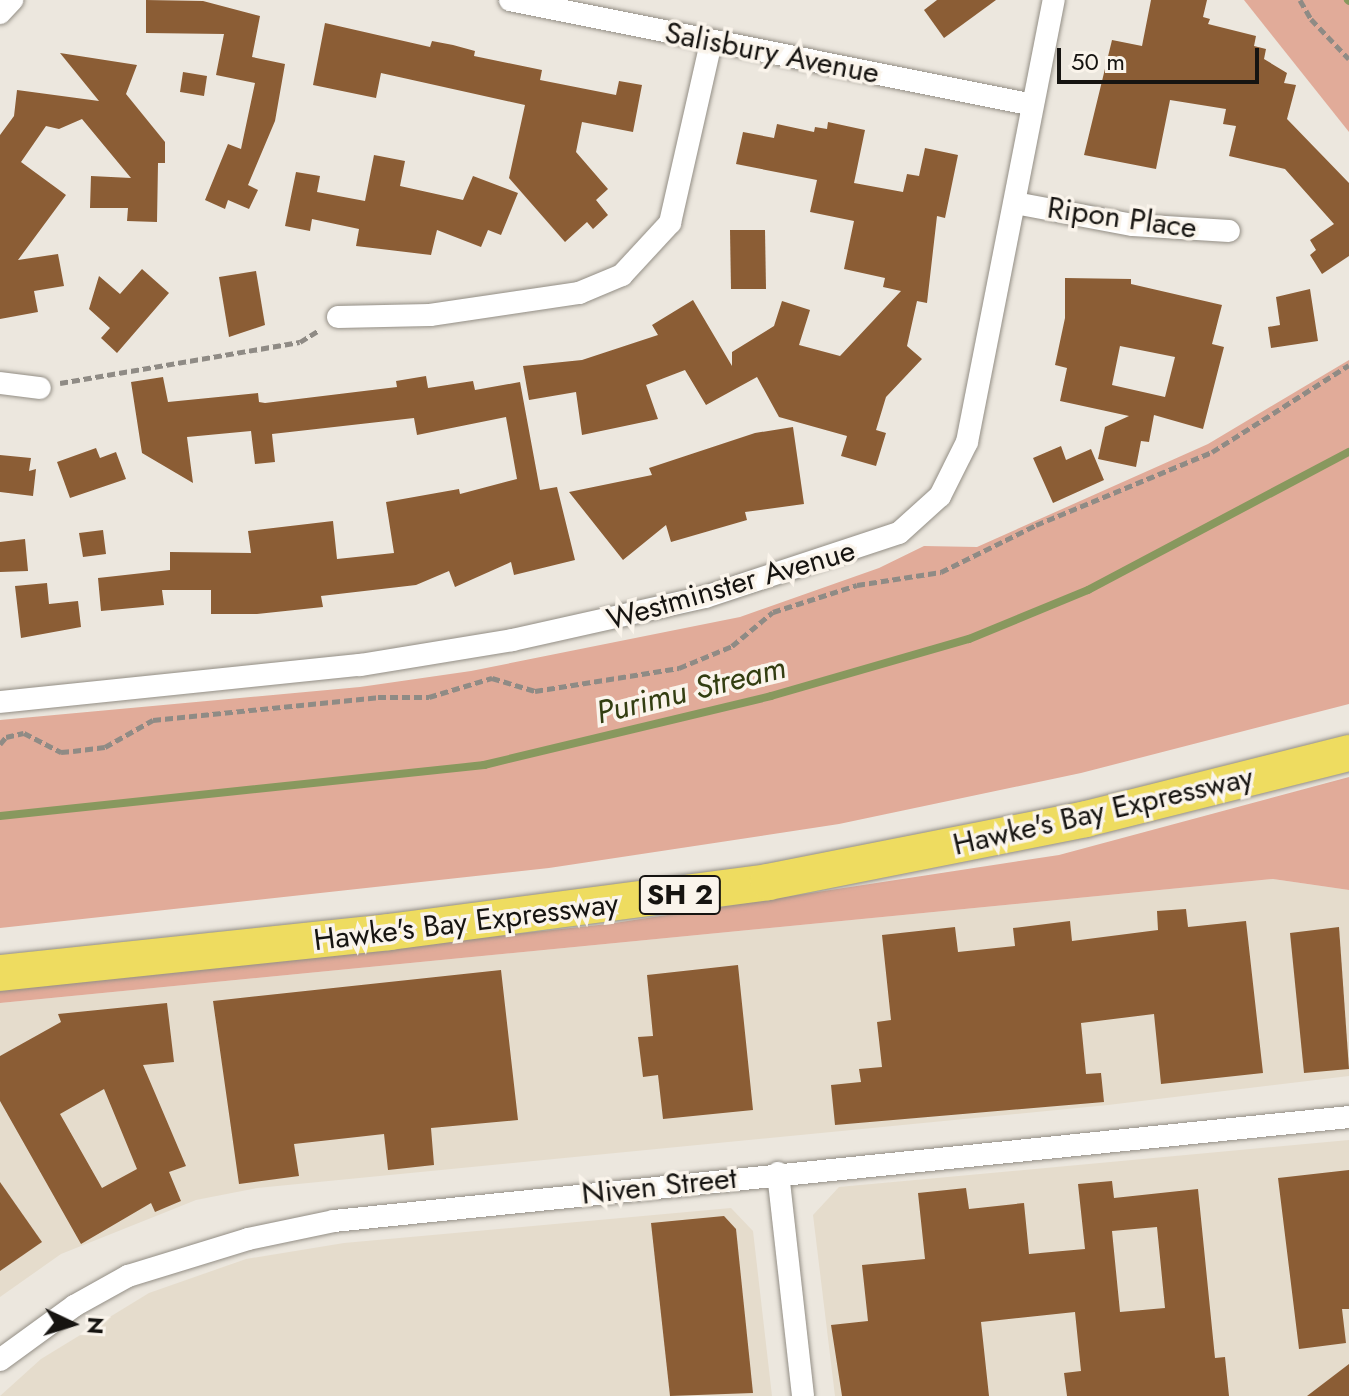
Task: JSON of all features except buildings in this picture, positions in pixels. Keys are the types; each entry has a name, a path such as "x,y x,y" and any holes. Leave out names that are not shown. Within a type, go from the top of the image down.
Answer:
{"highway":[{"name":"Hawke's Bay Expressway","path":"0,954 570,890 716,868 1179,775 1349,732"},
{"name":"Hawke's Bay Expressway","path":"0,973 389,932 768,882 1086,819 1349,753"}],"street":[{"path":"0,13 12,0"},
{"name":"Salisbury Avenue","path":"510,0 1033,105"},
{"name":"Westminster Avenue","path":"0,702 360,665 540,635 705,597 899,533 940,496 967,442 1054,0"},
{"path":"338,317 445,313 579,293 622,275 670,223 711,42"},
{"name":"Ripon Place","path":"1015,203 1133,225 1229,231"},
{"path":"0,383 40,388"},
{"name":"Niven Street","path":"0,1360 74,1306 128,1276 248,1239 334,1221 778,1173 1349,1117"},
{"path":"778,1173 803,1396"}],"path":[{"path":"1300,0 1311,19 1349,59"},
{"path":"40,388 300,342 338,317"}],"shaded area":[{"path":"1244,0 1349,0 1349,132"},
{"path":"1349,360 1349,704 1081,773 839,824 549,868 0,928 0,720 360,687 471,671 740,617 879,568 924,546 977,547 1208,444"},
{"path":"1349,777 1349,890 1273,879 0,1003 0,990 608,924 1059,855"},
{"path":"1273,879 1349,890 1349,1076 1108,1105 257,1188 196,1200 61,1254 0,1297 0,1003"},
{"path":"1349,1140 1349,1396 835,1396 813,1215 839,1187"},
{"path":"731,1208 753,1231 772,1396 0,1396 41,1359 149,1293 246,1259 344,1243"}],"waterway":[{"name":"Purimu Stream","path":"0,816 484,765 771,696 969,639 1088,590 1349,452"}]}
